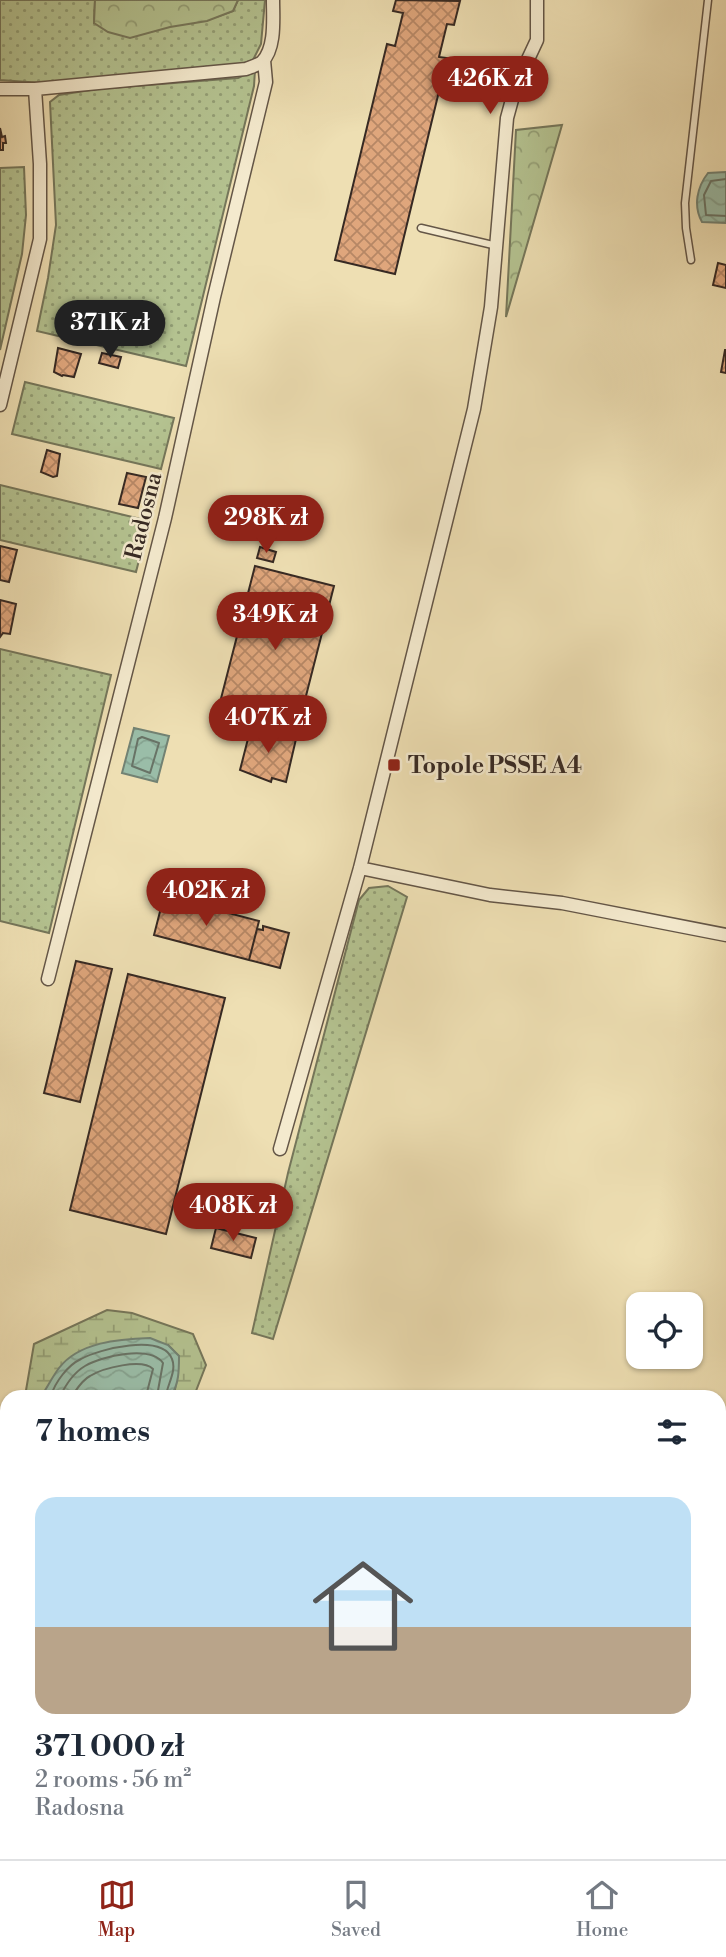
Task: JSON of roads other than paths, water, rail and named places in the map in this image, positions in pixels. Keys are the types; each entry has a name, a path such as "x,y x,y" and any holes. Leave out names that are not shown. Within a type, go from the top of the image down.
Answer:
{"street":[{"name":"Radosna","path":"48,979 165,518 214,297 266,82 264,60 269,50 274,24 273,0"},
{"path":"280,1149 360,868 476,398 486,342 497,246 507,118 516,85 537,40 537,0"},
{"path":"0,89 35,89 234,71 246,69 264,60"},
{"path":"0,405 40,239 40,164 35,89"},
{"path":"360,868 490,895 562,903 726,935"}],"lane":[{"path":"691,260 685,203 708,0"},
{"path":"421,228 497,246"}],"water":[{"path":"726,172 726,223 702,222 697,203 701,184 708,173"},
{"path":"134,728 169,736 157,782 122,773"},
{"path":"150,1338 168,1345 179,1356 179,1372 174,1390 45,1390 59,1368 77,1352 126,1339"}],"place":[{"name":"Topole PSSE A4","path":"394,765"}]}
